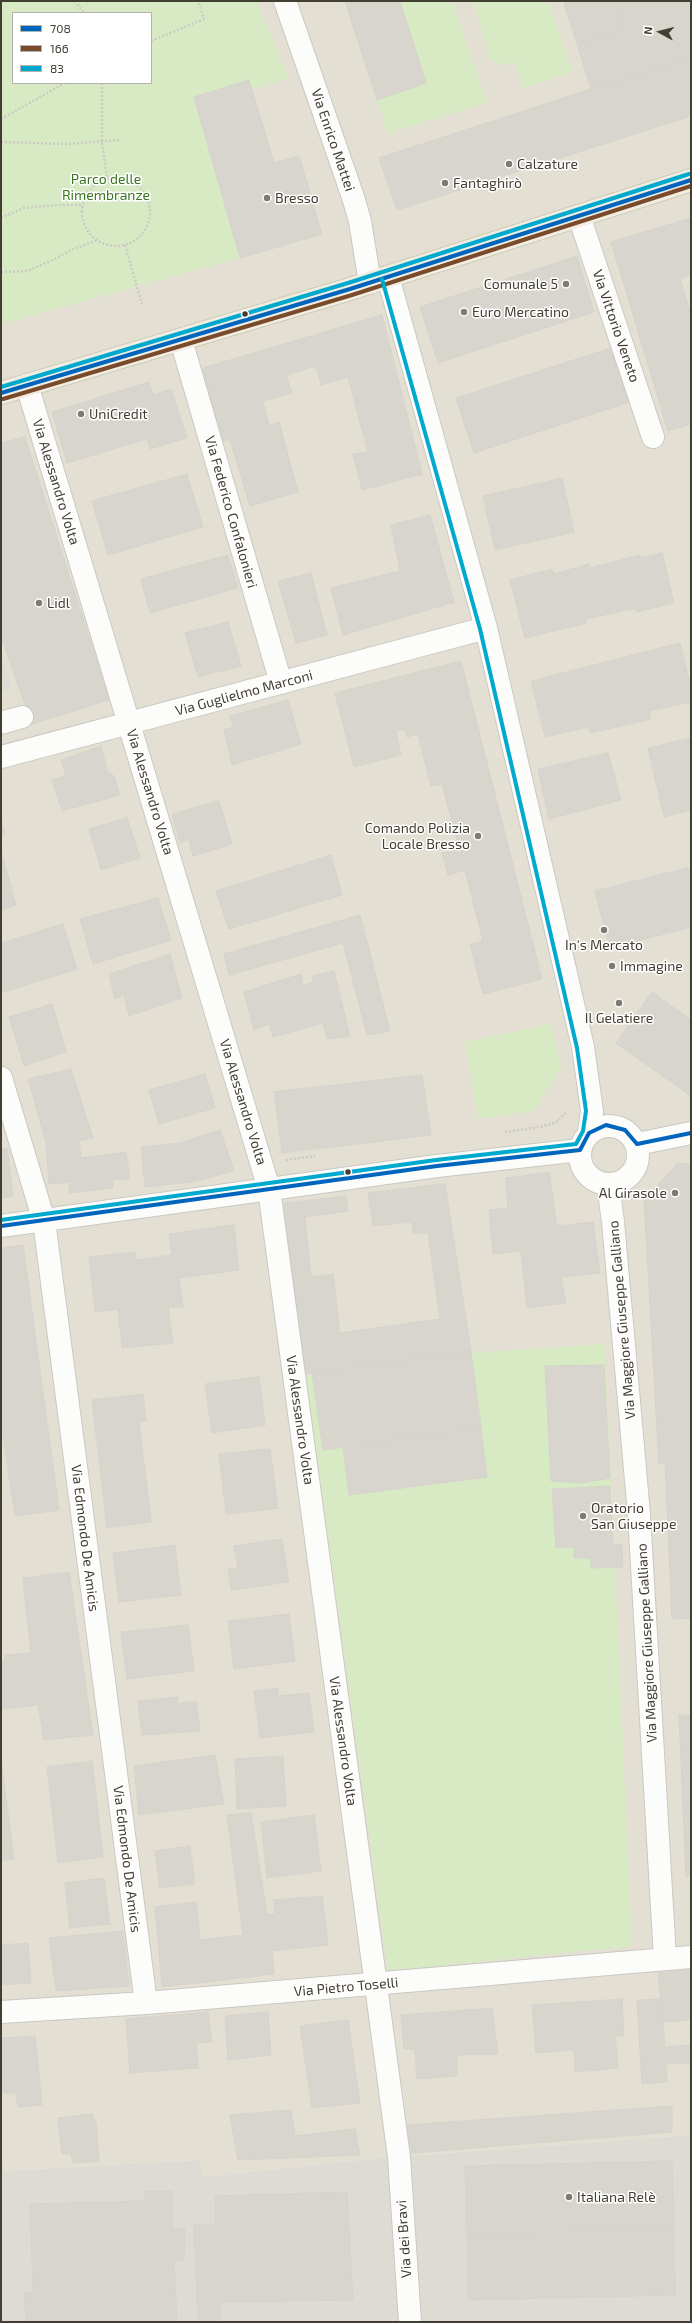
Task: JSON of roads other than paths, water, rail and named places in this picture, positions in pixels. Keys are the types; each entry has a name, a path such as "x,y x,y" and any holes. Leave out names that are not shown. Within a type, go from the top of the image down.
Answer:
{"main road":[{"path":"1,392 181,340 379,280 691,180"}],"street":[{"name":"Via Enrico Mattei","path":"285,1 353,197 486,628 583,1047 592,1111 585,1141"},
{"name":"Via Vittorio Veneto","path":"579,216 653,437"},
{"name":"Via Federico Confalonieri","path":"181,340 281,683"},
{"name":"Via Alessandro Volta","path":"27,385 130,723 279,1188 376,1984 399,2157"},
{"name":"Via Guglielmo Marconi","path":"1,757 486,628"},
{"path":"1,723 22,716"},
{"name":"Via Edmondo De Amicis","path":"1,1078 44,1221 146,2003"},
{"path":"1,1226 279,1188 585,1141 606,1125 616,1126 625,1130 637,1144 639,1154 633,1172 617,1183 608,1184 590,1176 584,1168 585,1141"},
{"path":"637,1144 691,1133"},
{"name":"Via Maggiore Giuseppe Galliano","path":"608,1184 613,1222 639,1514 665,1959"},
{"name":"Via Pietro Toselli","path":"1,2012 146,2003 691,1957"},
{"name":"Via dei Bravi","path":"399,2157 410,2322"}],"place":[{"name":"Calzature","path":"509,164"},
{"name":"Fantaghirò","path":"445,183"},
{"name":"Bresso","path":"267,198"},
{"name":"Comunale 5","path":"566,284"},
{"name":"Euro Mercatino","path":"464,312"},
{"name":"UniCredit","path":"81,414"},
{"name":"Lidl","path":"39,603"},
{"name":"Comando Polizia Locale Bresso","path":"478,836"},
{"name":"In's Mercato","path":"604,930"},
{"name":"Immagine","path":"612,966"},
{"name":"Il Gelatiere","path":"619,1003"},
{"name":"Al Girasole","path":"675,1193"},
{"name":"Oratorio San Giuseppe","path":"583,1516"},
{"name":"Italiana Relè","path":"569,2197"}],"park label":[{"name":"Parco delle Rimembranze","path":"106,188"}]}
